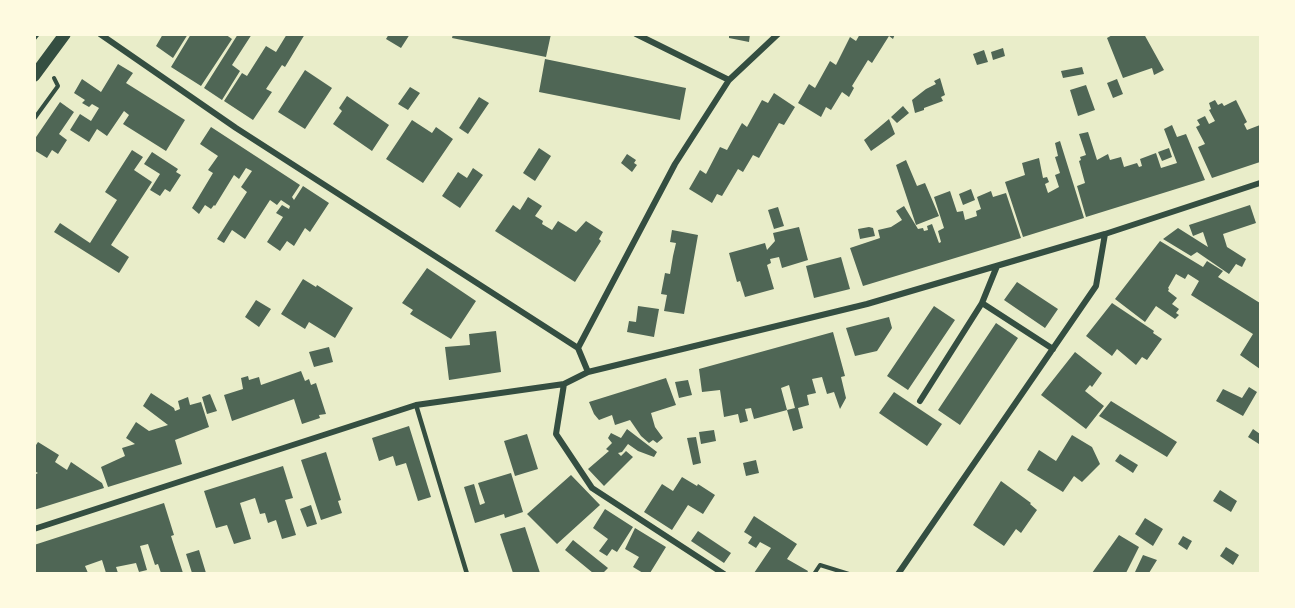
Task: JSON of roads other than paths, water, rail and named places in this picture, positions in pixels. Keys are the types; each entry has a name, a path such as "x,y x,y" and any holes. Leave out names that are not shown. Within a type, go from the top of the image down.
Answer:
{"main road":[{"path":"34,76 65,34"}],"street":[{"path":"100,34 236,128 578,348 588,372"},
{"path":"636,34 729,80"},
{"path":"578,348 675,164 729,80 778,34"},
{"path":"34,529 416,405 564,384 588,372 867,304 1105,234 1260,183"},
{"path":"898,573 1095,286 1105,234"},
{"path":"920,401 982,303 997,266"},
{"path":"982,303 1053,349"},
{"path":"564,384 556,434 591,488 724,573"}],"lane":[{"path":"416,405 467,573"}]}
